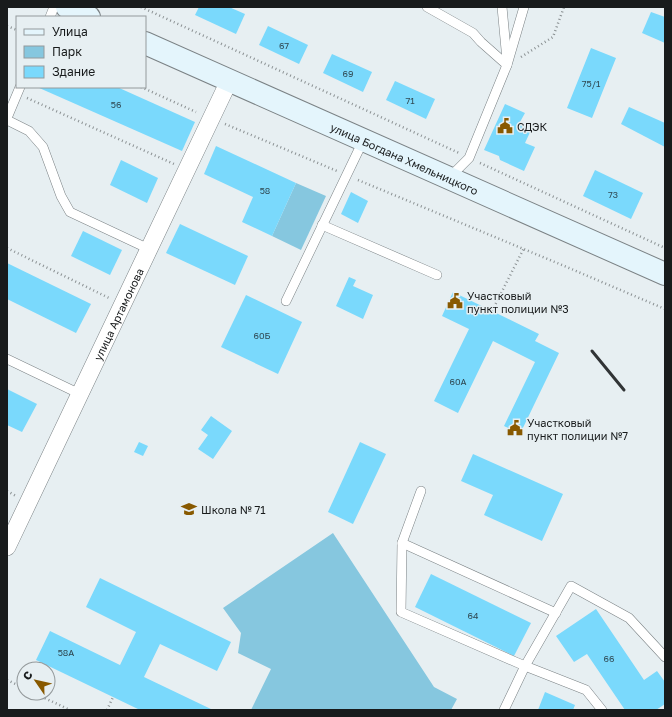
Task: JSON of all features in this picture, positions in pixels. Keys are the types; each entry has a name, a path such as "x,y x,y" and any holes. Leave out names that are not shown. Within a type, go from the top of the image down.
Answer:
{"main road":[{"path":"67,7 86,16"},
{"name":"улица Богдана Хмельницкого","path":"146,43 665,274"}],"street":[{"name":"улица Артамонова","path":"7,547 229,81"}],"lane":[{"path":"427,7 473,33 507,65"},
{"path":"502,7 507,65"},
{"path":"449,178 469,158 507,65 524,7"},
{"path":"19,91 7,119 29,131 44,146 61,196 70,212 149,249"},
{"path":"286,302 363,141"},
{"path":"322,224 437,275"},
{"path":"7,359 80,394"},
{"path":"421,491 402,543 401,612 525,666 586,690 602,710"},
{"path":"402,543 556,613"},
{"path":"504,710 525,666 571,586 629,618 665,657"}],"path":[{"path":"142,7 665,248"},
{"path":"507,65 553,38 564,7"},
{"path":"143,88 211,119 524,248 665,310"},
{"path":"19,91 187,170"},
{"path":"7,248 122,304"},
{"path":"492,311 524,248"},
{"path":"107,710 113,697"},
{"path":"51,701 70,710"}],"green space":[{"path":"296,183 326,196 301,250 272,236"},
{"path":"333,533 434,687 457,699 451,710 251,710 271,669 238,653 241,633 223,608"}],"building":[{"path":"199,7 229,7 245,14 236,34 195,15"},
{"path":"651,12 665,17 665,43 642,33"},
{"path":"268,26 308,45 299,64 259,45"},
{"path":"591,48 616,58 592,118 567,108"},
{"path":"332,54 372,72 363,92 323,73"},
{"path":"395,81 435,99 426,119 386,100"},
{"path":"39,88 119,88 195,122 182,151"},
{"path":"505,104 525,113 520,122 532,128 525,143 535,147 524,171 500,160 499,156 484,150"},
{"path":"629,107 665,123 665,147 621,124"},
{"path":"216,146 296,183 272,236 242,222 253,197 204,174"},
{"path":"121,160 158,178 147,203 110,185"},
{"path":"595,170 643,193 631,219 583,196"},
{"path":"351,192 368,201 358,223 341,214"},
{"path":"180,224 248,256 235,285 166,253"},
{"path":"83,231 122,250 110,275 71,256"},
{"path":"7,263 91,304 76,333 7,299"},
{"path":"349,277 356,280 353,286 373,295 363,319 336,306"},
{"path":"453,292 539,334 535,341 559,353 520,434 504,426 535,362 493,341 458,413 434,401 469,329 442,316"},
{"path":"246,295 302,322 278,374 221,347"},
{"path":"7,389 37,404 22,432 7,425"},
{"path":"211,416 232,431 213,459 198,449 208,435 201,430"},
{"path":"139,442 148,446 143,456 134,452"},
{"path":"360,442 386,454 353,524 328,512"},
{"path":"473,454 563,494 542,541 484,515 493,495 461,481"},
{"path":"431,574 531,623 514,656 415,607"},
{"path":"100,578 231,642 217,671 160,644 144,677 213,710 140,710 56,670 56,661 36,660 50,631 120,665 136,632 86,607"},
{"path":"596,609 644,680 657,671 665,682 665,704 656,710 625,710 587,654 574,662 556,636"},
{"path":"545,692 575,705 573,710 538,710"}],"railway":[{"path":"592,351 624,390"}],"place":[{"name":"СДЭК","path":"505,126"},
{"name":"Участковый пункт полиции №3","path":"455,301"},
{"name":"Участковый пункт полиции №7","path":"515,428"},
{"name":"Школа № 71","path":"189,509"}]}
